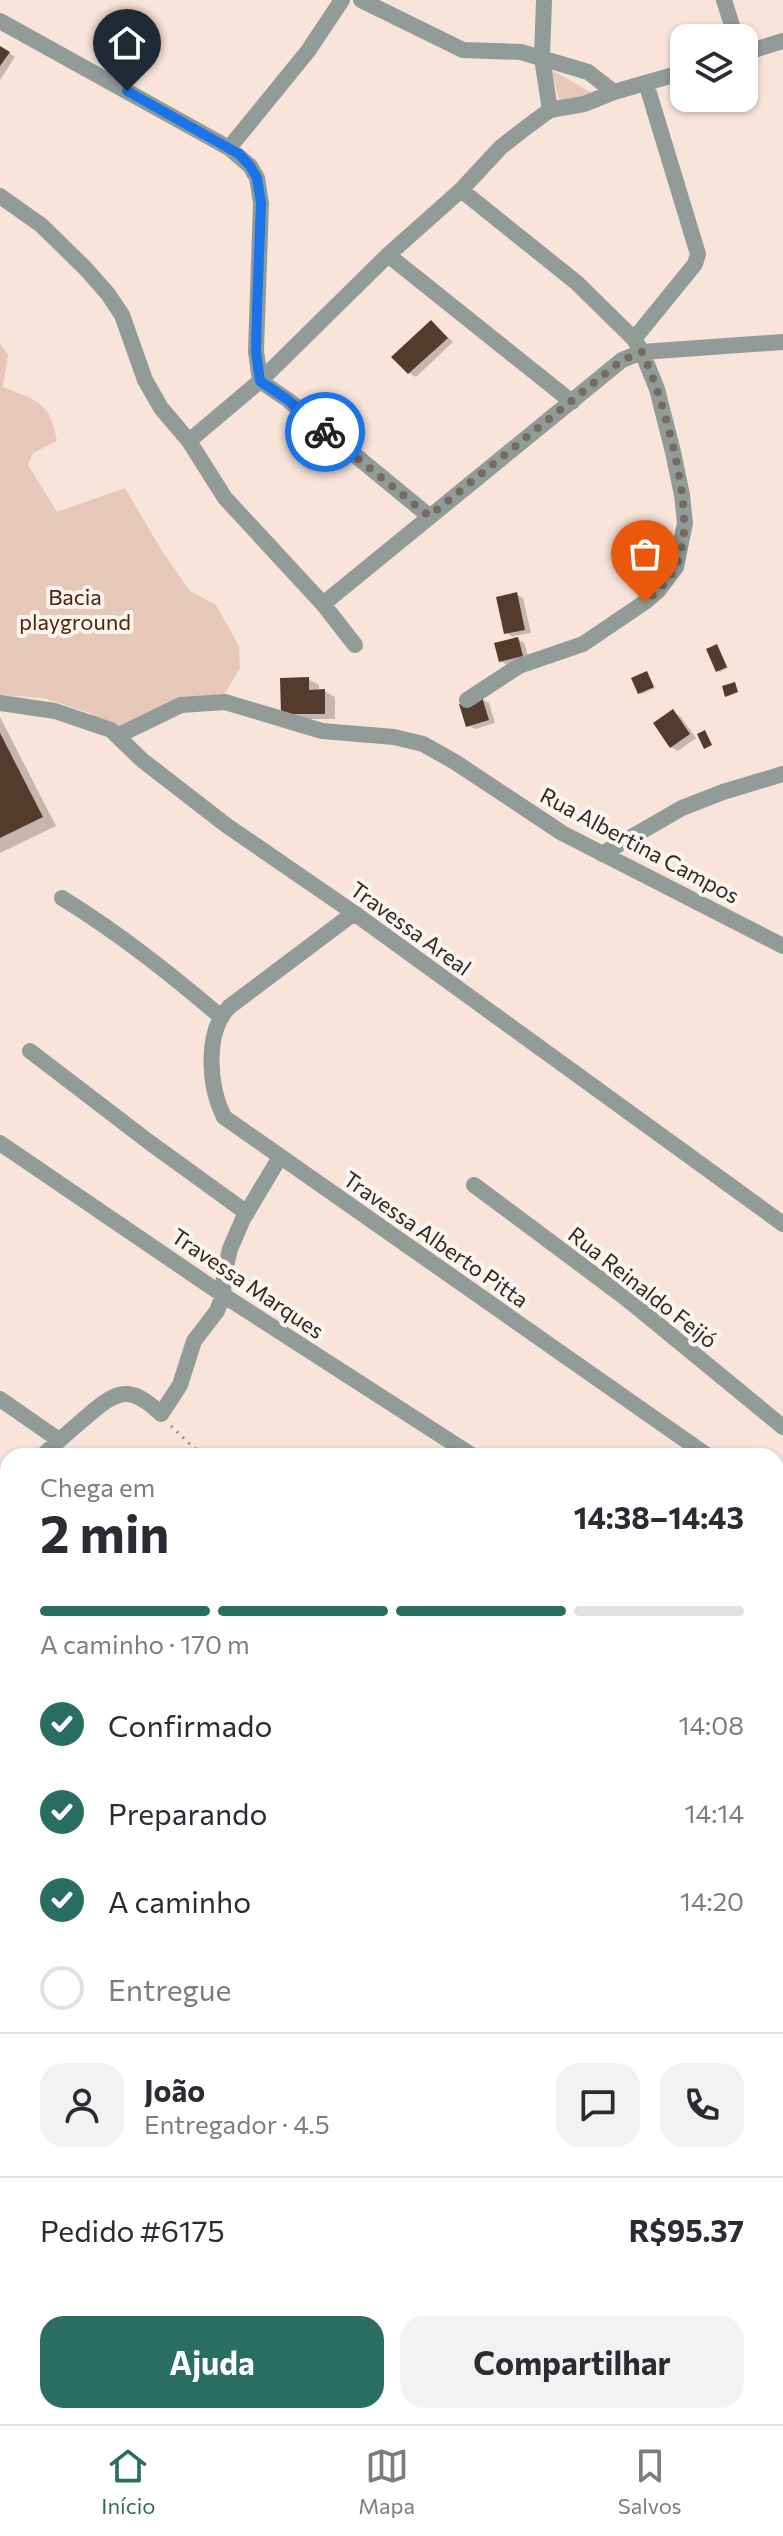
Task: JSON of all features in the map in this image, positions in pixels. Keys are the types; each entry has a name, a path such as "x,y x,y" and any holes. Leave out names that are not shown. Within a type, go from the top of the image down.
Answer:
{"street":[{"path":"229,148 308,51 342,0"},
{"path":"361,0 463,50 521,52 588,72 614,92"},
{"path":"544,0 542,58 550,110"},
{"path":"724,0 732,24"},
{"path":"0,21 229,148 250,166 257,178 261,203 256,337 260,381"},
{"path":"758,49 783,41"},
{"path":"189,441 260,381 388,255 461,190 501,147 550,110 584,104 670,76"},
{"path":"323,604 622,360 638,345 695,264 698,254 646,83"},
{"path":"461,190 577,283 638,345 657,389 682,495 685,523 676,567 658,591 622,620 583,644 519,666 467,700"},
{"path":"0,196 41,225 108,294 122,315 145,380 161,408 189,441 225,498 323,604 355,645"},
{"path":"388,255 572,402"},
{"path":"638,345 783,342"},
{"path":"260,381 288,400 429,516"},
{"name":"Rua Albertina Campos","path":"117,736 181,705 225,702 322,731 394,737 423,744 562,833 783,946"},
{"name":"Travessa Areal","path":"0,703 55,711 111,730 142,760 226,825 354,913 783,1224"},
{"path":"602,854 682,808 783,774"},
{"path":"62,898 152,959 220,1016 354,913"},
{"name":"Travessa Alberto Pitta","path":"220,1016 214,1036 213,1065 217,1103 224,1117 697,1448"},
{"path":"30,1051 247,1213"},
{"name":"Travessa Marques","path":"0,1143 223,1295 461,1448"},
{"path":"50,1448 112,1395 133,1395 146,1399 161,1414 180,1385 194,1341 217,1311 223,1295 230,1249 280,1157"},
{"name":"Rua Reinaldo Feijó","path":"474,1185 627,1299 783,1427"},
{"path":"0,1399 59,1440"}],"path":[{"path":"161,1414 175,1431 196,1448"}],"green space":[{"path":"551,70 596,95 561,107"},
{"name":"Bacia playground","path":"0,343 8,355 3,387 40,404 54,428 57,441 33,453 28,465 57,512 125,488 190,591 216,605 239,646 240,668 224,695 111,730 89,713 44,698 0,695"}],"building":[{"path":"0,46 10,52 0,66"},
{"path":"431,320 448,338 408,374 391,357"},
{"path":"517,592 525,630 504,634 496,597"},
{"path":"518,637 523,656 499,662 494,643"},
{"path":"717,644 727,667 716,672 706,649"},
{"path":"647,671 654,687 638,694 631,678"},
{"path":"309,677 309,690 325,689 325,714 281,714 280,678"},
{"path":"735,682 738,692 725,697 722,686"},
{"path":"482,697 489,720 466,727 459,704"},
{"path":"673,709 690,734 670,748 653,723"},
{"path":"705,730 712,745 704,749 697,734"},
{"path":"0,733 43,817 0,838"}],"way so far":[{"path":"325,432 429,516 622,360 642,352 657,389 673,452 685,523 676,567 658,591 645,602"}],"route":[{"path":"127,91 239,154 257,178 261,203 256,351 260,381 325,432"}]}
